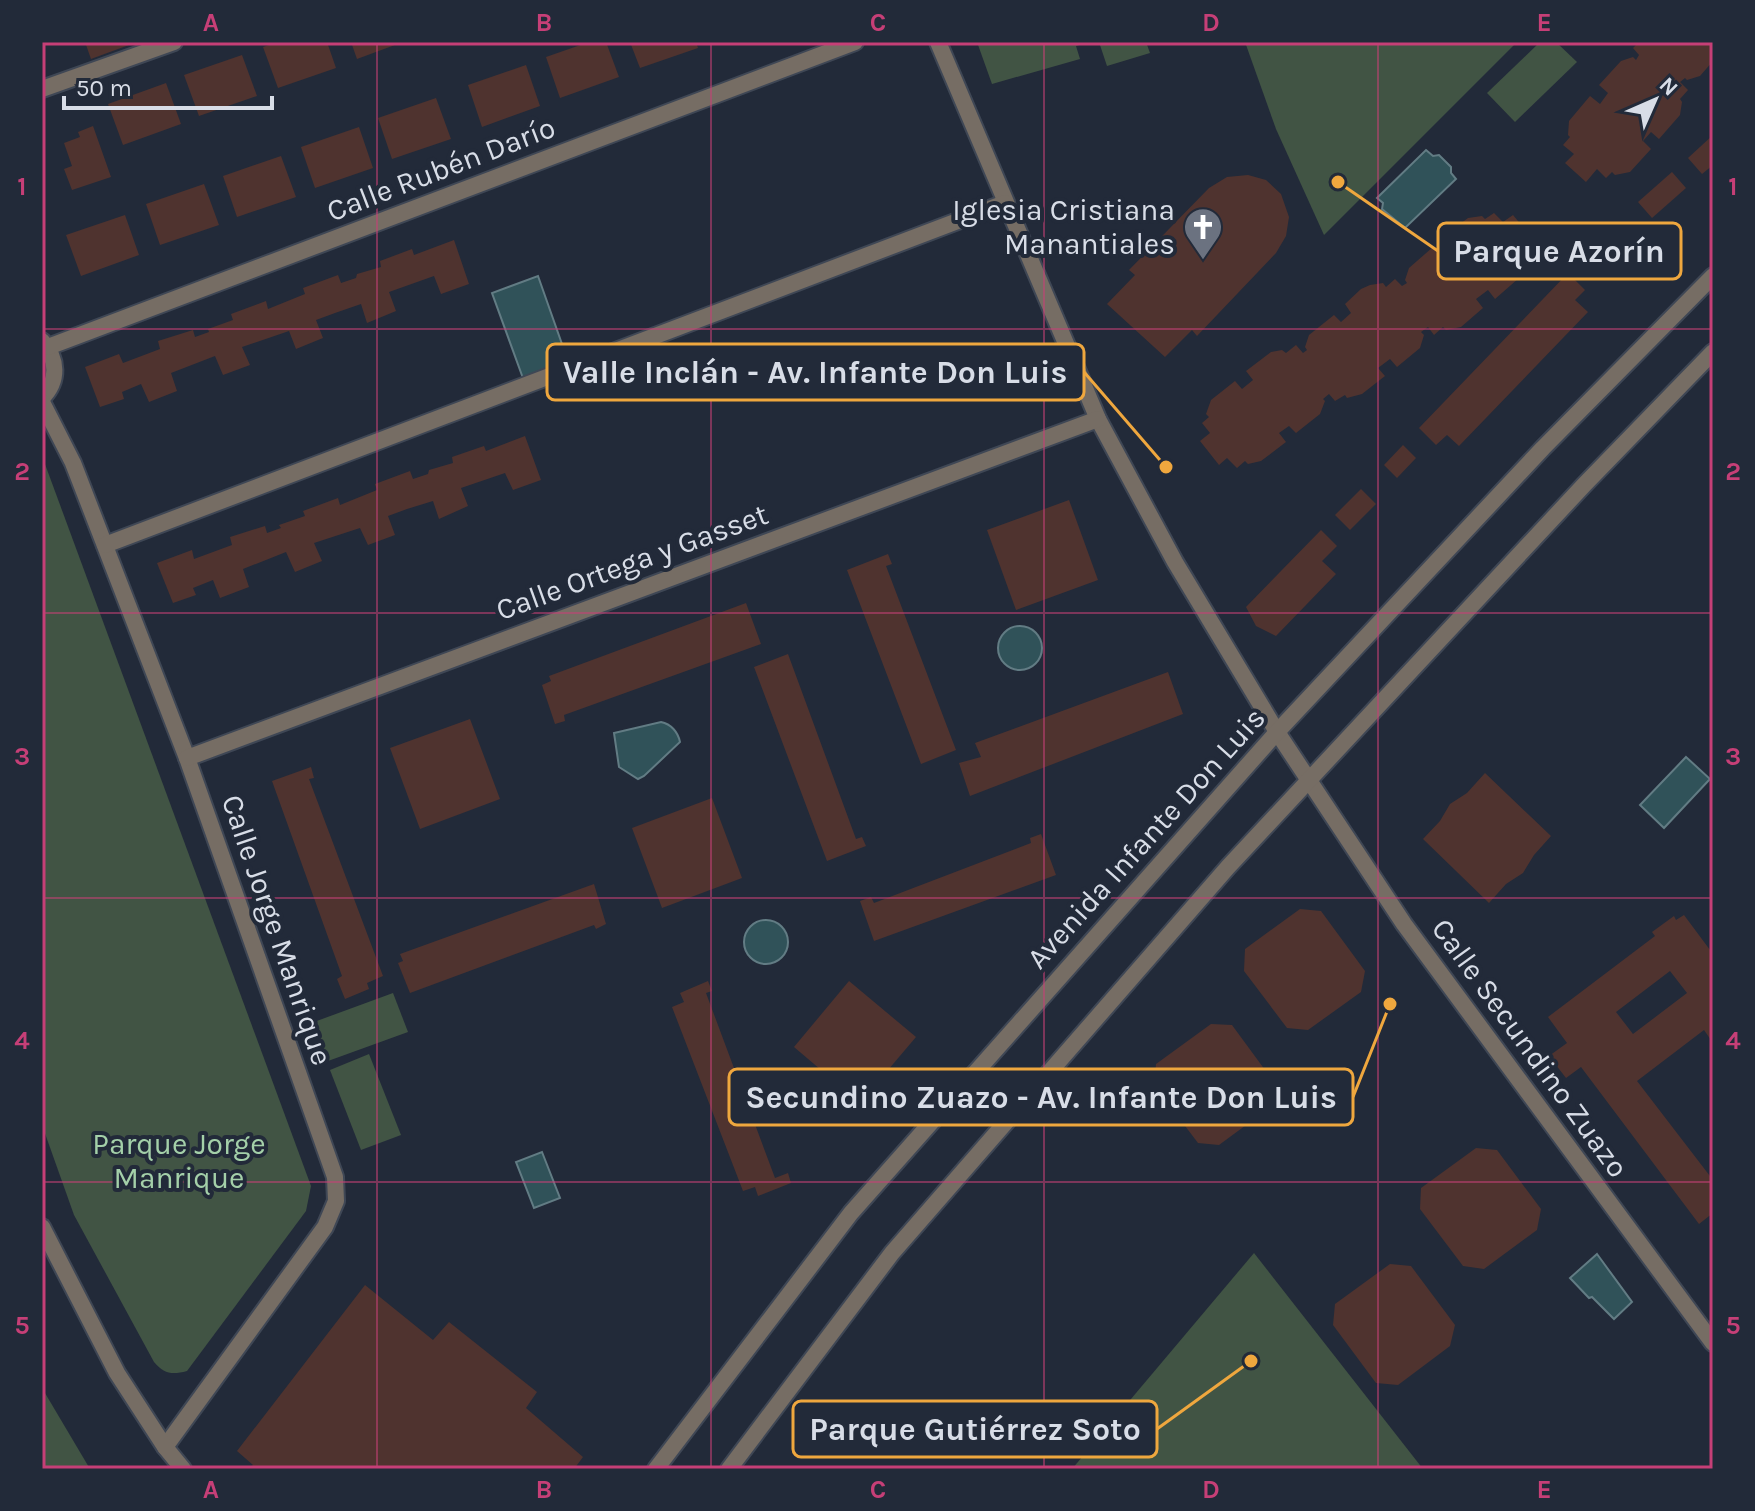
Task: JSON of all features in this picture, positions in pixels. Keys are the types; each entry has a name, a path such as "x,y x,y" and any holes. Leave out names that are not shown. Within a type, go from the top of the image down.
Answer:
{"street":[{"path":"42,89 174,42"},
{"name":"Calle Rubén Darío","path":"45,344 855,42"},
{"name":"Calle Secundino Zuazo","path":"938,42 1098,419 1175,562 1277,732 1404,924 1713,1343"},
{"path":"105,545 1005,203"},
{"name":"Avenida Infante Don Luis","path":"656,1469 851,1213 1277,732 1543,448 1713,276"},
{"path":"42,400 54,380 56,370 45,344"},
{"path":"729,1469 892,1253 1228,867 1584,485 1713,352"},
{"name":"Calle Jorge Manrique","path":"42,400 73,463 187,758 335,1177 336,1201 325,1227 165,1447"},
{"name":"Calle Ortega y Gasset","path":"187,758 1098,419"},
{"path":"42,1227 117,1373 183,1469"}],"green space":[{"path":"977,42 1091,42 1076,46 1080,59 992,84"},
{"path":"1099,42 1107,42 1108,45 1146,42 1150,53 1107,66"},
{"path":"1245,42 1517,42 1324,235 1276,129"},
{"path":"1540,42 1556,42 1577,62 1515,122 1487,93"},
{"name":"Parque Jorge Manrique","path":"42,456 311,1186 306,1211 187,1371 177,1373 165,1371 154,1362 74,1215 42,1125"},
{"path":"393,993 408,1032 328,1061 314,1022"},
{"path":"369,1054 401,1135 361,1150 330,1070"},
{"path":"1254,1253 1423,1469 1072,1469"},
{"path":"42,1388 90,1469 42,1469"}],"shaded area":[{"path":"1426,150 1433,156 1439,155 1451,167 1456,179 1405,228 1382,209 1383,203 1377,198"},
{"path":"538,276 569,364 524,381 492,293"},
{"path":"1020,626 1036,632 1042,648 1036,664 1020,670 1004,664 998,648 1004,632"},
{"path":"661,722 674,729 680,742 638,779 619,767 614,733"},
{"path":"1686,757 1710,779 1664,828 1640,805"},
{"path":"766,920 781,927 788,942 781,957 766,964 751,957 744,942 751,927"},
{"path":"542,1152 560,1198 534,1208 516,1162"},
{"path":"1597,1254 1632,1302 1614,1319 1570,1278"}],"building":[{"path":"85,42 137,42 91,59"},
{"path":"278,42 327,42 336,68 278,88 263,47"},
{"path":"351,42 403,42 357,59"},
{"path":"589,42 606,42 619,77 560,98 546,57"},
{"path":"630,42 696,42 698,48 640,68"},
{"path":"1639,42 1713,42 1713,61 1700,76 1680,82 1688,90 1680,99 1680,115 1659,139 1651,132 1643,141 1651,149 1630,172 1615,175 1612,172 1606,178 1597,169 1586,182 1565,163 1574,154 1563,145 1570,137 1569,121 1590,96 1600,104 1608,93 1599,85 1621,61 1633,57 1636,60 1639,55 1633,48"},
{"path":"242,55 257,96 199,116 184,75"},
{"path":"526,65 540,106 482,127 468,85"},
{"path":"166,83 181,124 123,145 108,104"},
{"path":"436,98 451,139 392,159 378,118"},
{"path":"93,126 111,177 72,190 64,169 72,166 64,143 80,137 78,132"},
{"path":"359,127 373,168 315,188 301,147"},
{"path":"1713,135 1713,165 1702,174 1688,158"},
{"path":"281,156 296,197 237,217 223,176"},
{"path":"1672,172 1686,188 1652,218 1638,202"},
{"name":"Iglesia Cristiana Manantiales","path":"1248,175 1266,180 1281,194 1289,217 1286,236 1276,253 1197,336 1192,330 1165,357 1107,304 1135,275 1129,270 1209,188 1227,177"},
{"path":"204,184 219,225 160,245 146,204"},
{"path":"1494,213 1503,222 1513,215 1532,238 1522,245 1530,256 1521,264 1523,267 1519,278 1495,299 1488,290 1476,299 1483,308 1461,327 1446,330 1443,327 1434,335 1428,327 1421,332 1424,335 1420,348 1397,367 1390,359 1378,368 1385,376 1362,394 1347,398 1345,395 1335,401 1329,394 1323,399 1320,414 1296,433 1289,426 1279,433 1286,442 1261,461 1248,464 1245,461 1237,468 1227,458 1219,465 1200,441 1210,433 1202,423 1209,417 1206,414 1211,400 1235,381 1242,389 1253,380 1246,371 1271,352 1282,350 1286,353 1296,345 1303,353 1307,350 1309,335 1334,315 1341,322 1351,313 1345,304 1361,289 1383,283 1386,287 1395,279 1402,286 1407,283 1409,268 1433,247 1441,255 1451,246 1444,236 1468,218 1482,216 1485,219"},
{"path":"125,215 139,255 81,276 66,235"},
{"path":"454,240 469,284 441,294 434,276 389,292 396,311 367,323 361,304 316,320 323,338 296,349 289,331 242,347 250,365 223,375 215,356 171,373 177,391 149,402 141,384 122,392 124,399 100,407 85,367 119,354 123,363 160,349 158,341 193,330 195,337 233,320 231,314 266,301 268,309 305,294 303,288 338,275 341,283 356,278 357,274 381,267 380,261 412,249 414,255"},
{"path":"1568,273 1585,290 1575,300 1588,312 1459,446 1447,435 1436,445 1419,428"},
{"path":"525,436 541,480 513,490 505,473 461,488 468,506 439,519 433,501 407,509 388,516 395,535 368,545 360,528 314,543 322,561 295,572 286,552 243,569 249,587 220,598 213,580 193,588 196,595 173,603 157,563 192,550 194,559 232,545 230,537 265,526 267,533 281,528 279,525 305,516 303,511 338,498 340,505 377,490 375,484 410,471 413,479 428,474 429,470 453,463 452,457 484,446 486,451"},
{"path":"1403,445 1416,458 1397,478 1384,465"},
{"path":"1361,489 1376,504 1350,530 1335,515"},
{"path":"1069,500 1098,580 1016,610 987,530"},
{"path":"1321,530 1337,546 1322,561 1336,574 1276,636 1256,626 1246,607"},
{"path":"888,554 892,564 886,566 956,750 921,764 847,570"},
{"path":"746,603 761,644 564,715 565,721 555,724 542,685 551,681 549,676"},
{"path":"788,654 856,839 862,837 866,846 827,861 754,667"},
{"path":"1168,672 1183,714 970,796 959,763 981,757 975,743"},
{"path":"470,719 500,799 420,829 390,748"},
{"path":"311,767 314,778 309,779 383,976 367,983 369,989 345,999 337,979 342,976 272,781"},
{"path":"1485,773 1551,836 1523,873 1506,884 1489,903 1423,839 1440,821 1450,804 1467,793"},
{"path":"712,798 742,878 662,908 632,828"},
{"path":"1041,834 1056,875 874,941 860,901 871,897 874,903 1031,843 1030,838"},
{"path":"594,884 606,924 596,929 594,925 410,993 398,963 403,961 400,954"},
{"path":"1300,909 1321,911 1365,971 1361,992 1308,1030 1287,1028 1244,971 1245,949"},
{"path":"1684,915 1713,954 1713,1043 1704,1030 1637,1081 1713,1180 1713,1213 1699,1224 1581,1067 1566,1078 1549,1056 1567,1043 1548,1017 1655,936 1652,932 1674,916 1676,920","holes":["1670,971 1687,993 1633,1034 1616,1012"]},
{"path":"708,981 712,991 706,993 775,1178 788,1173 791,1183 758,1196 755,1187 743,1191 672,1007 684,1002 680,993"},
{"path":"849,981 916,1037 860,1103 794,1047"},
{"path":"1211,1024 1232,1025 1276,1085 1272,1106 1219,1145 1198,1143 1154,1085 1156,1064"},
{"path":"1476,1148 1497,1150 1541,1209 1537,1230 1484,1269 1463,1266 1420,1209 1421,1188"},
{"path":"1390,1264 1411,1266 1455,1325 1450,1346 1398,1385 1376,1383 1333,1325 1335,1304"},
{"path":"365,1285 433,1340 449,1322 537,1392 526,1408 583,1457 574,1469 249,1469 253,1465 237,1451"}],"place":[{"name":"Parque Azorín","path":"1338,182"},
{"name":"Iglesia Cristiana Manantiales","path":"1203,261"},
{"name":"Valle Inclán - Av. Infante Don Luis","path":"1166,467"},
{"name":"Secundino Zuazo - Av. Infante Don Luis","path":"1390,1004"},
{"name":"Parque Gutiérrez Soto","path":"1251,1361"}]}
